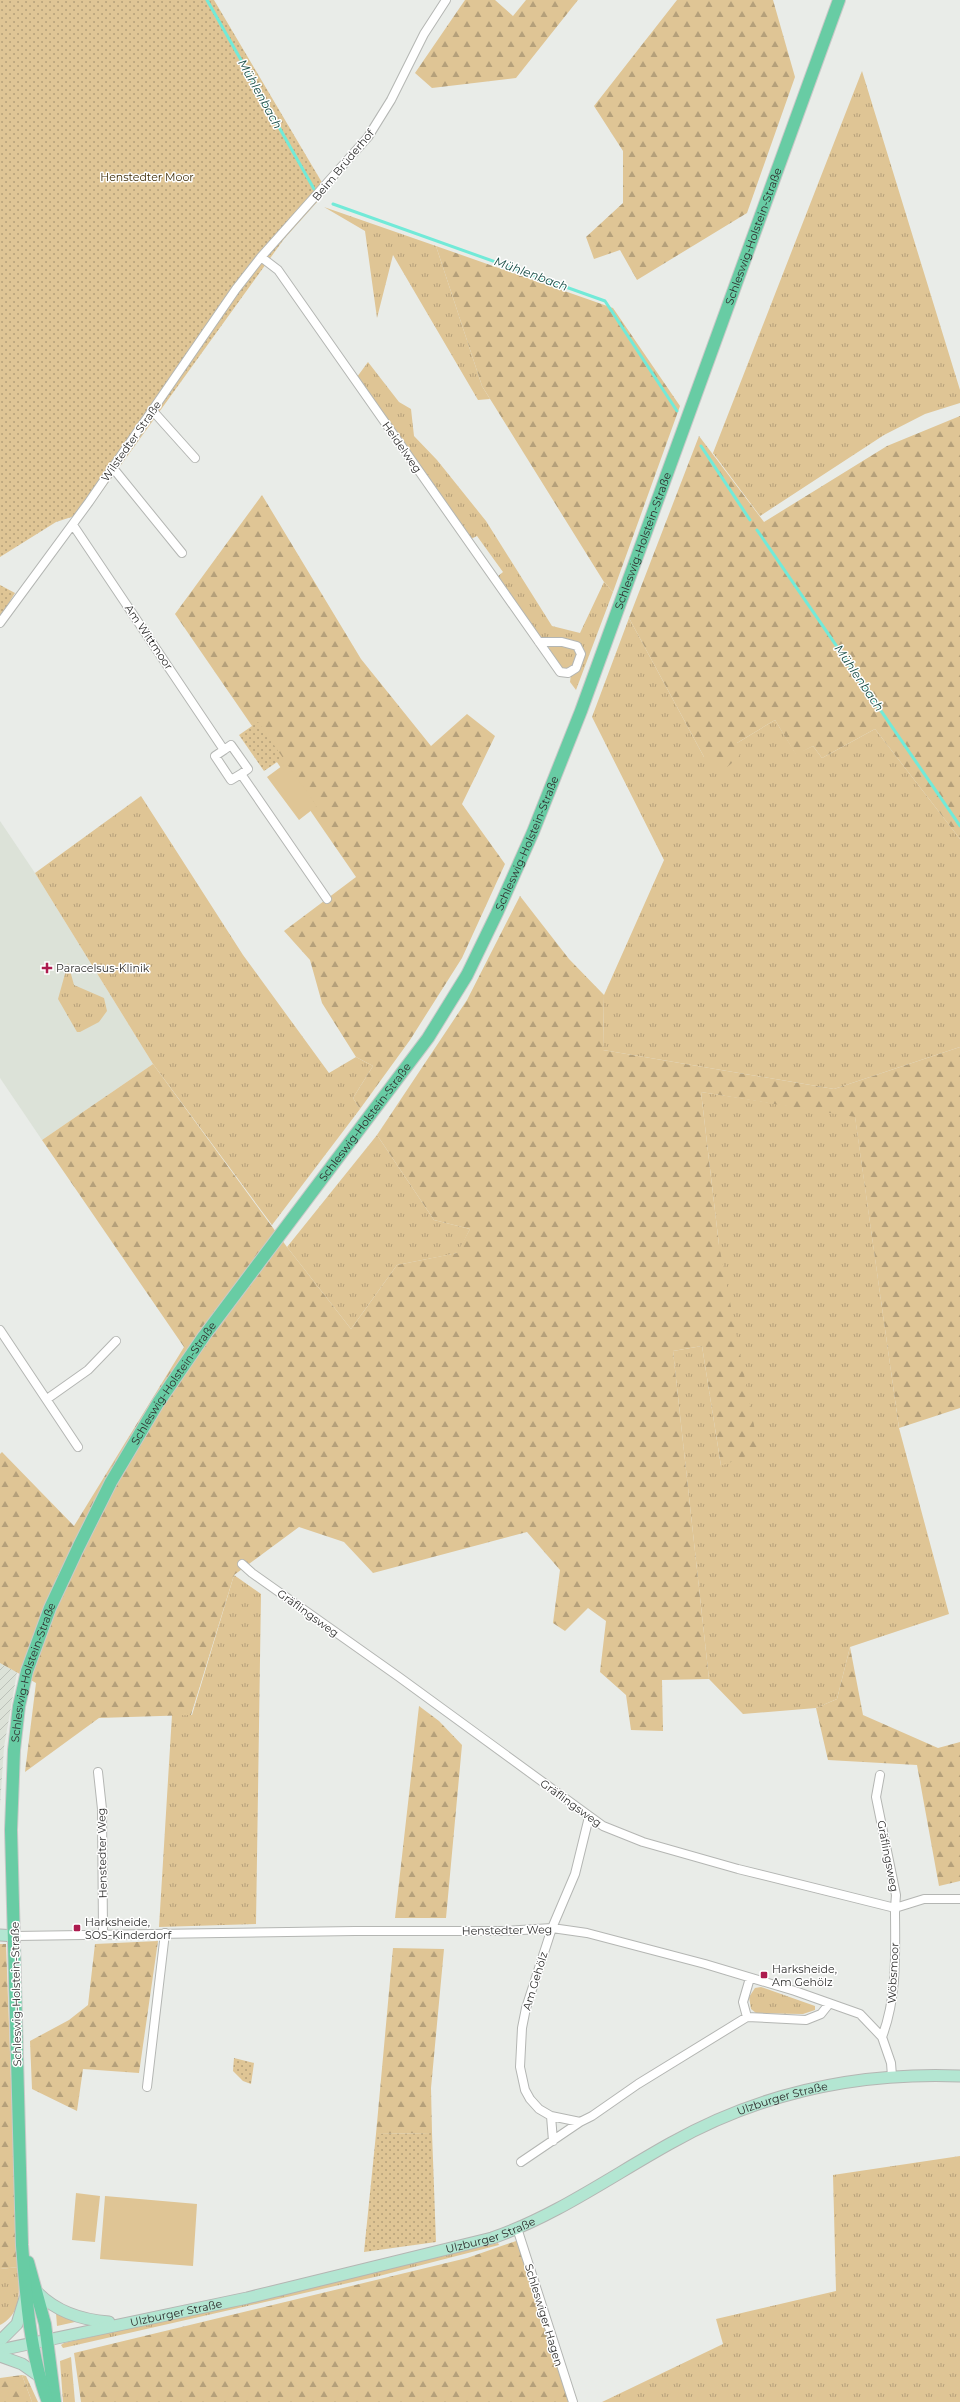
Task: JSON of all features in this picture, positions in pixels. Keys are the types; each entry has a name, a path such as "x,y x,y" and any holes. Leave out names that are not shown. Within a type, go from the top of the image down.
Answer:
{"main road":[{"name":"Schleswig-Holstein-Straße","path":"55,2402 47,2339 32,2294 22,2245 11,1830 14,1750 19,1706 27,1671 50,1608 111,1482 158,1403 204,1336 428,1038 463,980 484,940 533,832 581,711 839,0"},
{"path":"0,1936 15,1936"},
{"name":"Ulzburger Straße","path":"0,2350 125,2322 262,2294 492,2238 517,2228 573,2199 673,2142 729,2114 817,2086 892,2076 960,2076"},
{"name":"Schleswig-Holstein-Straße","path":"32,2294 34,2343 39,2376 48,2402"},
{"path":"0,2341 17,2324 32,2294 75,2316 93,2321 125,2322"},
{"path":"0,2356 22,2364 39,2376"}],"street":[{"name":"Beim Brüderhof","path":"261,257 278,240 368,137 391,100 424,34 446,0"},
{"name":"Wilstedter Straße","path":"0,623 113,468 236,289 261,257"},
{"name":"Heidelweg","path":"261,257 278,270 560,672 568,673 580,661 581,654 577,646 562,642 539,642"},
{"path":"152,410 195,458"},
{"path":"113,468 182,553"},
{"name":"Am Wittmoor","path":"72,525 224,750"},
{"path":"231,745 248,769 232,780 216,756 224,750 231,745"},
{"path":"241,774 327,899"},
{"path":"0,1330 78,1447"},
{"path":"47,1399 88,1370 116,1341"},
{"name":"Gräflingsweg","path":"242,1564 252,1573 412,1686 603,1826 643,1842 738,1869 895,1908 896,1895 876,1797 880,1775"},
{"name":"Henstedter Weg","path":"98,1772 102,1809 103,1933"},
{"name":"Am Gehölz","path":"580,2122 550,2116 539,2109 530,2099 520,2068 521,2035 526,2008 552,1928 575,1874 589,1816"},
{"path":"895,1908 924,1900 960,1899"},
{"name":"Wöbsmoor","path":"882,2036 890,2016 894,1983 895,1908"},
{"name":"Henstedter Weg","path":"15,1936 103,1933 165,1934 506,1931 552,1928 587,1933 649,1948 750,1978 860,2014 882,2036 891,2063 892,2076"},
{"path":"147,2087 165,1934"},
{"path":"747,2017 744,2002 750,1978"},
{"path":"521,2162 638,2084 747,2017 806,2020 821,2014 829,2004"},
{"path":"550,2116 553,2141"},
{"name":"Schleswiger Hagen","path":"517,2228 573,2402"}],"shaded area":[{"name":"Paracelsus-Klinik","path":"0,821 35,873 153,1064 42,1140 0,1078"},
{"path":"0,1663 17,1672 4,1747 0,1806"}],"green space":[{"name":"Henstedter Moor","path":"0,0 214,0 327,191 284,239 87,512 56,522 0,557"},
{"path":"465,0 495,0 513,16 526,0 578,0 516,78 432,88 415,73"},
{"path":"677,0 773,0 795,77 747,213 637,280 620,250 594,259 586,237 623,203 623,151 594,106"},
{"path":"862,71 960,390 960,403 925,414 884,435 760,516 713,453"},
{"path":"324,207 436,246 482,386 490,399 478,400 393,255 377,318 365,231"},
{"path":"436,246 613,308 680,406 613,592 604,582 482,386"},
{"path":"368,362 399,402 411,409 414,436 437,460 486,521 552,626 580,633 604,582 613,592 576,690 570,682 571,674 578,669 578,645 540,638 497,577 503,572 477,536 471,539 357,377"},
{"path":"960,416 960,839 875,729 822,758 813,746 796,755 775,720 737,743 740,756 725,769 704,757 629,618 699,436 764,522 887,446"},
{"path":"262,495 361,659 431,746 467,714 495,736 462,804 505,864 462,958 410,1040 360,1109 353,1098 373,1066 356,1057 322,1003 310,960 284,931 356,877 175,614"},
{"path":"0,585 15,593 0,617"},
{"path":"629,618 704,757 737,743 775,720 796,754 813,746 822,758 875,729 960,839 960,1047 834,1089 603,1050 604,995 664,860 592,717"},
{"path":"554,643 570,645 579,653 572,665 568,668 564,669 554,660 549,647"},
{"path":"258,722 283,758 264,771 239,735"},
{"path":"286,763 317,806 299,820 267,777"},
{"path":"141,796 243,955 329,1073 356,1057 373,1066 353,1098 360,1109 272,1225 153,1064 35,873"},
{"path":"520,896 569,959 604,995 603,1050 834,1089 960,1047 960,1408 899,1428 855,1117 701,1092 719,1245 759,1451 721,1466 702,1346 673,1351 709,1679 662,1680 663,1731 631,1730 626,1695 600,1672 606,1621 588,1608 565,1631 553,1623 560,1570 527,1532 373,1573 344,1542 299,1527 234,1575 191,1715 99,1718 25,1772 36,1683 0,1663 0,1454 2,1452 74,1526 184,1347 42,1140 153,1064 287,1247 351,1329 397,1265 457,1253 470,1229 434,1220 377,1135 467,1000"},
{"path":"68,963 74,985 104,998 107,1011 99,1022 80,1032 77,1032 58,999"},
{"path":"701,1092 855,1116 899,1428 949,1614 850,1647 837,1699 816,1708 743,1714 709,1679 673,1351 702,1346 721,1466 719,1245"},
{"path":"377,1135 434,1220 470,1229 458,1253 397,1265 351,1329 287,1247"},
{"path":"234,1575 261,1594 256,1924 159,1927 172,1715 192,1715"},
{"path":"850,1647 863,1715 938,1748 960,1742 960,1881 939,1886 917,1765 828,1760 816,1708 837,1699"},
{"path":"419,1706 439,1721 462,1745 446,1918 395,1918"},
{"path":"158,1941 139,2073 83,2069 77,2111 32,2089 30,2041 69,2020 88,2005 95,1944"},
{"path":"0,1944 6,1944 18,2267 0,2269"},
{"path":"393,1948 444,1949 431,2088 432,2133 376,2134"},
{"path":"761,1987 815,2006 815,2010 803,2014 756,2013 751,2009 749,1997 755,1988"},
{"path":"234,2058 254,2063 251,2084 243,2081 233,2071"},
{"path":"432,2133 436,2242 364,2252 376,2134"},
{"path":"960,2156 960,2402 602,2402 723,2344 716,2319 836,2291 833,2175"},
{"path":"76,2193 100,2196 95,2242 72,2240"},
{"path":"105,2196 197,2204 193,2266 100,2259"},
{"path":"519,2240 570,2402 81,2402 74,2353 467,2258"},
{"path":"498,2243 499,2245 379,2276 63,2348 61,2345 64,2343"},
{"path":"18,2267 19,2292 16,2307 13,2314 0,2325 0,2269"},
{"path":"56,2313 75,2322 57,2326"},
{"path":"71,2357 75,2402 63,2402 60,2361"},
{"path":"22,2375 26,2376 38,2402 32,2402"},
{"path":"22,2375 32,2402 0,2402 0,2378"}],"waterway":[{"name":"Mühlenbach","path":"207,0 314,189"},
{"name":"Mühlenbach","path":"333,204 605,301 677,411"},
{"name":"Mühlenbach","path":"701,446 750,520"},
{"name":"Mühlenbach","path":"757,530 960,826"}],"place":[{"name":"Paracelsus-Klinik","path":"47,968"},
{"name":"Harksheide, SOS-Kinderdorf","path":"77,1928"},
{"name":"Harksheide, Am Gehölz","path":"764,1975"}]}
